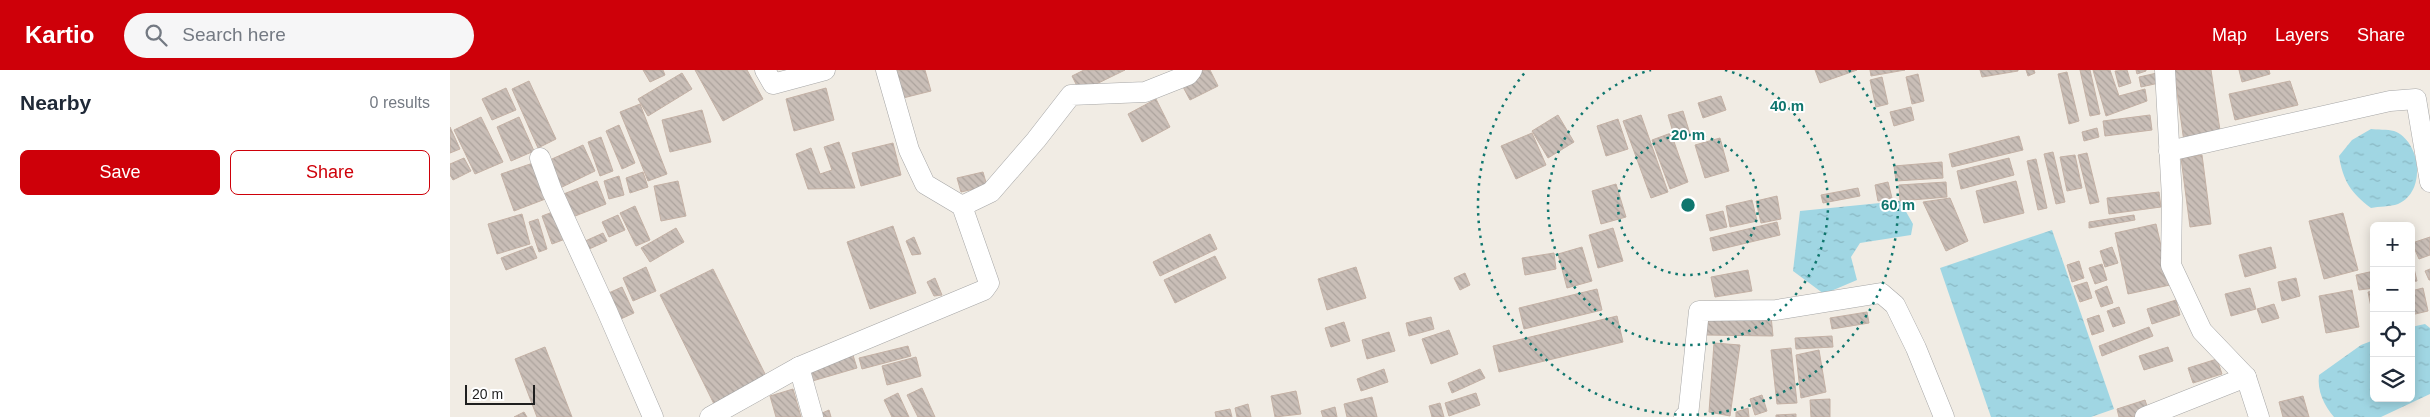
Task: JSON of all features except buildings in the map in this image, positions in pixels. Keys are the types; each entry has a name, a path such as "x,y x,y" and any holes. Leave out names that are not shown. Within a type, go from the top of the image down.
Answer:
{"street":[{"path":"766,70 773,84 825,70"},
{"path":"710,417 799,367 984,290 990,283 962,206 925,184 909,150 886,70"},
{"path":"962,206 991,192 1036,140 1071,95 1145,92 1188,74 1192,70"},
{"path":"2165,70 2170,151 2171,266 2202,330 2246,377 2260,417"},
{"path":"2170,151 2390,101 2416,99 2430,182"},
{"path":"540,158 552,191 653,417"},
{"path":"1684,417 1688,416 1699,312 1776,310 1881,293 1895,304 1916,348 1944,417"},
{"path":"799,367 813,417"},
{"path":"2145,417 2246,377"}],"water":[{"path":"2371,129 2394,131 2410,145 2415,155 2417,178 2413,189 2407,198 2392,206 2371,208 2353,192 2343,173 2339,156 2352,140"},
{"path":"1900,201 1913,224 1911,235 1860,243 1851,257 1857,280 1824,294 1793,271 1800,211"},
{"path":"2052,230 2114,409 2091,417 1991,417 1940,268"},
{"path":"2425,324 2430,328 2430,394 2415,401 2415,357 2415,326"},
{"path":"2370,342 2370,402 2413,402 2381,417 2334,417 2322,398 2319,387 2319,375 2361,345"}]}
